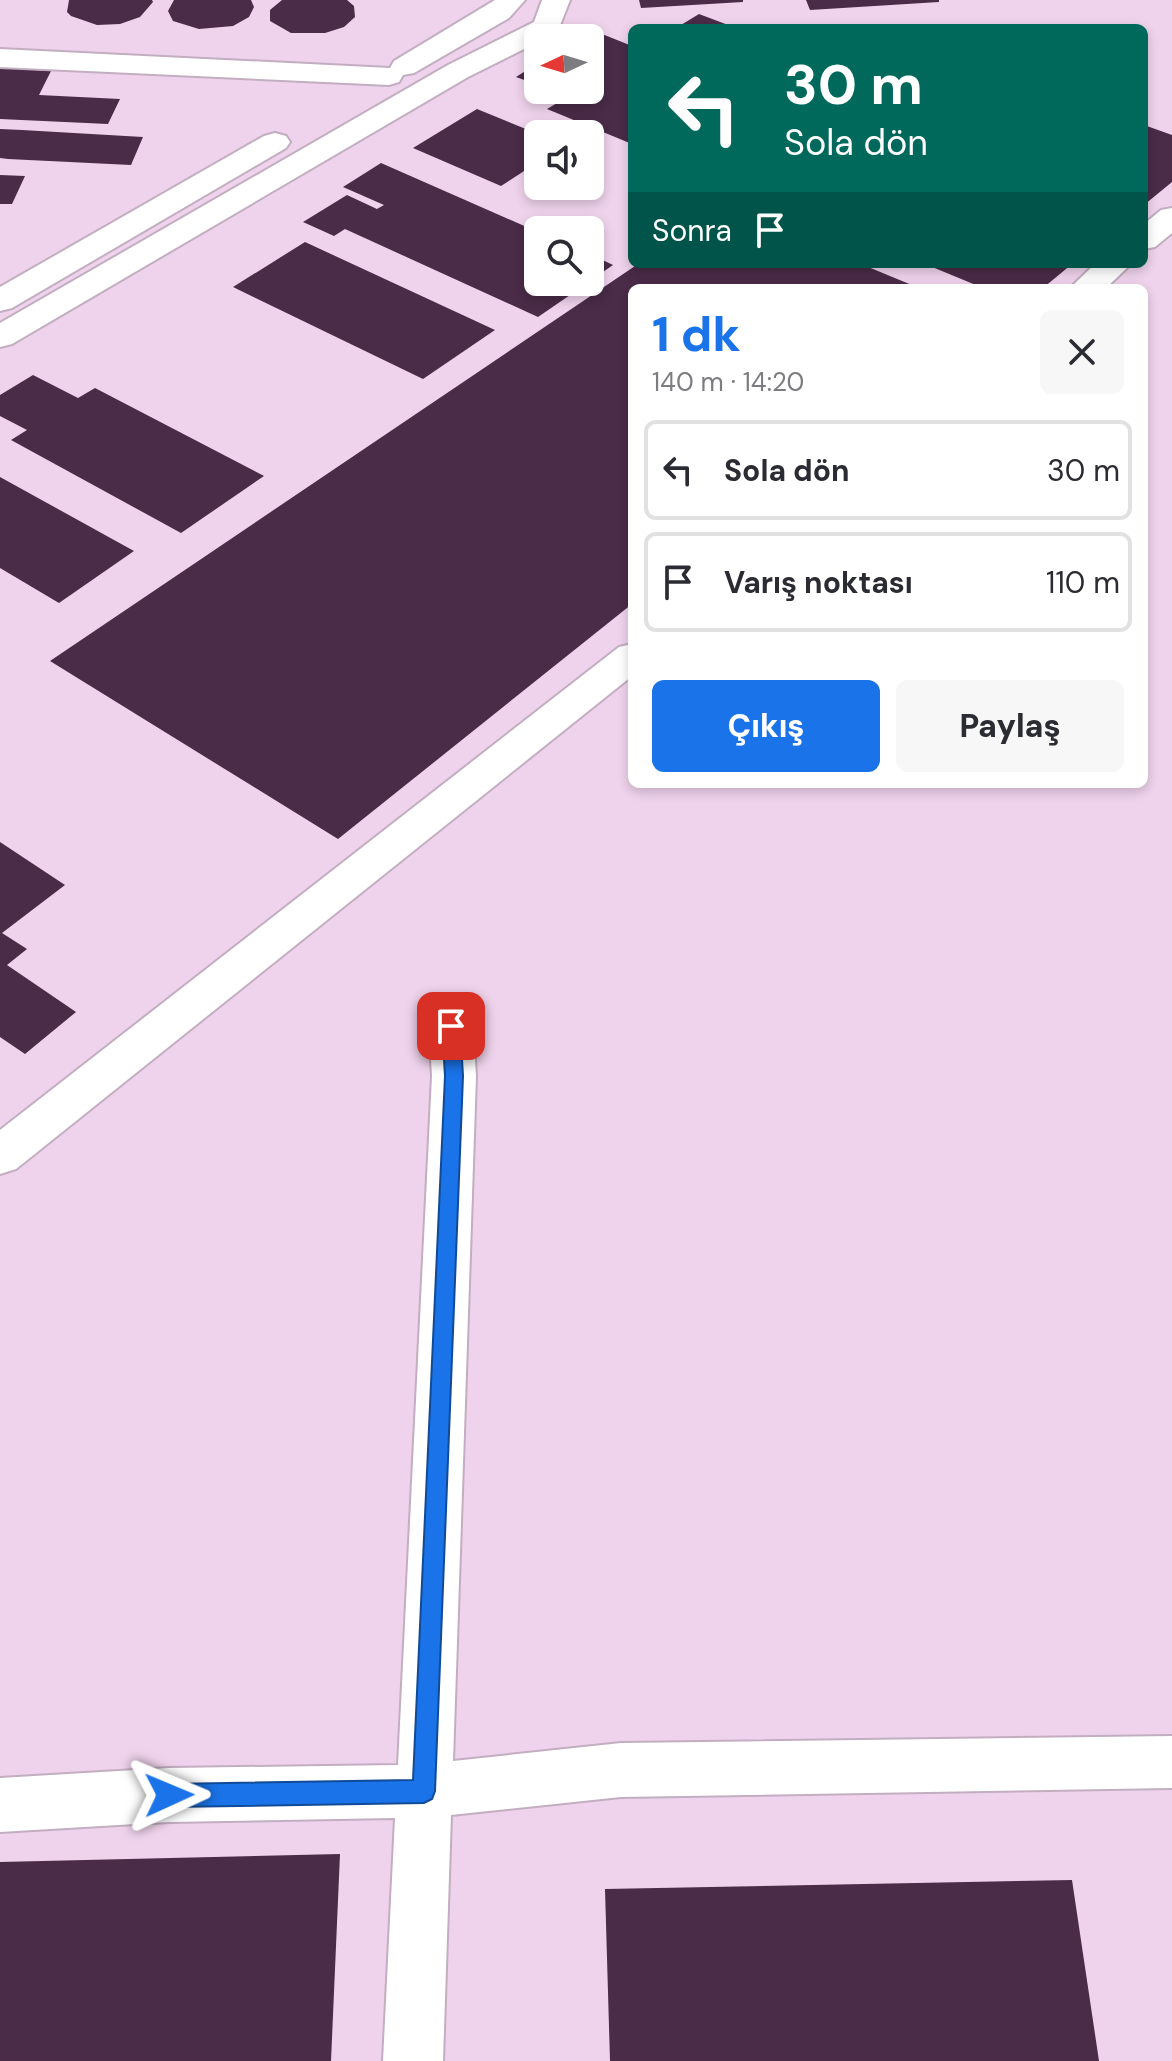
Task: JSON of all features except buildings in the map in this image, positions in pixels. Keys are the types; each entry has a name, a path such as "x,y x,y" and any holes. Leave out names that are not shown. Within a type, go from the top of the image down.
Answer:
{"street":[{"path":"349,99 499,12 511,0"},
{"path":"0,337 458,71 547,27 556,0"},
{"path":"0,58 389,76"},
{"path":"0,301 295,130"},
{"path":"1148,237 1172,217"},
{"path":"1091,284 1110,268"},
{"path":"0,1156 628,659"},
{"path":"413,2061 454,1076 451,1026"},
{"path":"0,1805 169,1795 424,1791 621,1770 1172,1762"}],"shaded area":[{"path":"0,0 1172,0 1172,2061 0,2061"}],"route":[{"path":"169,1795 424,1791 454,1076 451,1026"}]}
